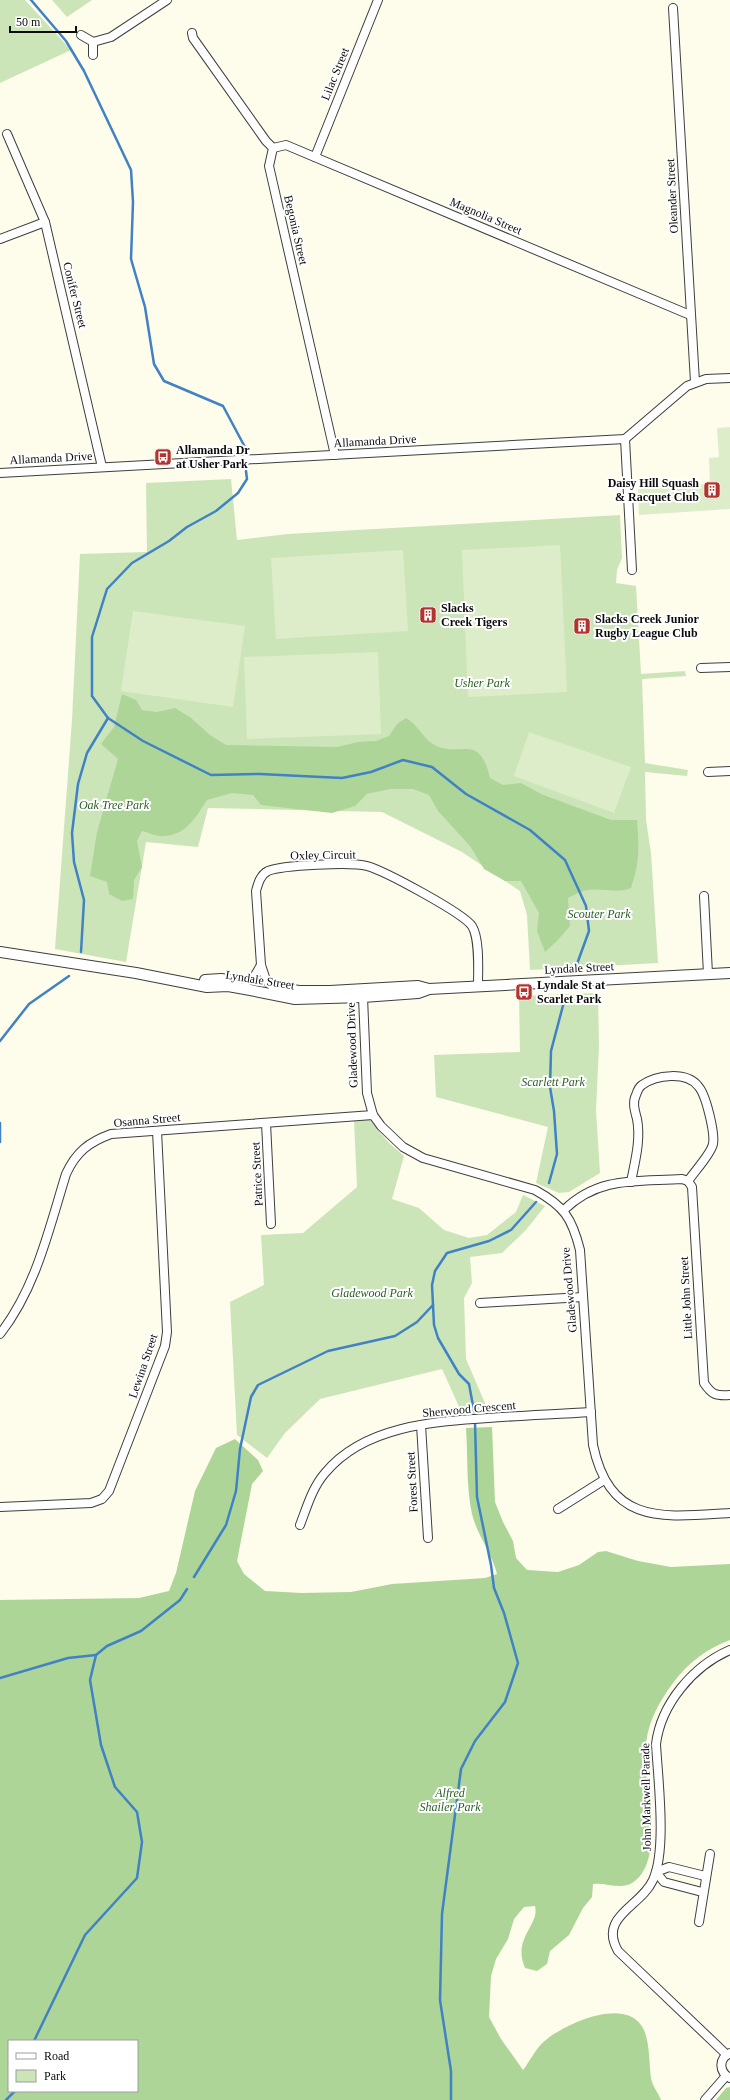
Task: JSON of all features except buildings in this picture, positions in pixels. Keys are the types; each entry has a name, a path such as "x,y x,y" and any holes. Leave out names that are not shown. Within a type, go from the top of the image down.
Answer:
{"street":[{"path":"81,35 93,42 111,37 167,0"},
{"name":"Lilac Street","path":"315,157 378,0"},
{"name":"Oleander Street","path":"673,8 695,382"},
{"path":"192,33 193,38 261,135 273,148"},
{"path":"93,42 93,55"},
{"name":"Conifer Street","path":"7,134 45,222 102,468"},
{"name":"Magnolia Street","path":"273,148 286,145 690,315"},
{"name":"Begonia Street","path":"273,148 269,166 335,456"},
{"path":"0,239 45,222"},
{"path":"632,570 625,440 671,399 695,382 706,379 730,378"},
{"name":"Allamanda Drive","path":"0,473 625,440"},
{"path":"701,668 730,667"},
{"path":"708,772 730,771"},
{"name":"Oxley Circuit","path":"273,986 266,980 261,965 256,891 258,881 266,872 278,868 348,864 367,866 384,873 466,919 475,934 478,986"},
{"path":"704,896 708,974"},
{"name":"Lyndale Street","path":"0,952 136,973 207,987 228,986 246,988 295,999 363,993"},
{"path":"246,982 254,976 261,965"},
{"name":"Lyndale Street","path":"136,973 246,982 299,991 418,993 429,989 730,972"},
{"name":"Gladewood Drive","path":"363,993 367,1093 373,1114 381,1126 403,1147 423,1158 535,1190 551,1199 564,1210 575,1228 580,1250 593,1445 596,1462 604,1480 613,1493 628,1504 647,1514 667,1517 730,1513"},
{"path":"564,1210 572,1202 600,1186 631,1182 682,1179 688,1182 713,1144 713,1134 704,1095 698,1085 688,1079 676,1076 654,1078 640,1086 634,1098 638,1140 631,1182"},
{"name":"Osanna Street","path":"0,1334 22,1300 36,1271 66,1174 72,1161 82,1149 95,1140 111,1134 373,1114"},
{"name":"Patrice Street","path":"266,1123 272,1224"},
{"name":"Lewina Street","path":"0,1507 90,1502 102,1499 109,1491 165,1346 167,1332 157,1131"},
{"name":"Little John Street","path":"688,1182 692,1187 704,1383 710,1392 720,1395 730,1395"},
{"path":"480,1303 583,1297"},
{"name":"Sherwood Crescent","path":"300,1525 312,1493 324,1473 342,1456 367,1441 395,1431 448,1420 590,1412"},
{"name":"Forest Street","path":"421,1425 428,1538"},
{"path":"558,1509 604,1480"},
{"name":"John Markwell Parade","path":"728,2054 618,1951 612,1942 612,1931 615,1922 652,1882 656,1872 661,1850 656,1744 658,1732 670,1701 700,1668 719,1655 730,1650"},
{"path":"699,1922 702,1892 710,1854"},
{"path":"702,1892 664,1882 656,1872 669,1867 705,1876"},
{"path":"705,2100 728,2077 721,2067 722,2060 728,2054"}],"green space":[{"path":"0,0 25,0 71,50 0,83"},
{"path":"52,0 92,0 67,17"},
{"path":"730,427 730,509 639,515 638,488 710,484 709,458 719,457 717,428"},
{"name":"Usher Park","path":"231,479 237,540 288,534 620,515 622,558 617,570 616,583 636,586 641,674 685,671 686,676 642,679 645,763 688,770 687,776 645,772 646,820 651,853 658,963 530,970 527,915 520,891 462,852 382,812 208,808 198,847 146,842 126,962 55,949 72,720 80,554 147,552 146,483"},
{"path":"560,545 567,692 468,697 462,550"},
{"path":"403,550 408,631 276,639 271,558"},
{"path":"133,611 245,626 233,707 121,691"},
{"path":"378,652 381,734 247,739 244,657"},
{"name":"Oak Tree Park","path":"122,694 136,700 142,710 157,712 175,708 191,718 210,735 226,745 337,747 358,742 376,741 389,736 397,724 406,718 414,724 433,744 442,748 474,750 480,755 485,763 490,778 503,785 521,783 541,794 611,820 637,820 638,854 636,870 631,888 621,891 588,890 568,898 570,926 545,952 537,931 539,913 521,881 505,881 484,869 470,846 438,811 429,795 413,789 390,789 367,794 355,806 332,813 261,805 253,795 232,793 207,800 194,820 183,830 177,833 160,836 142,831 137,841 142,867 134,880 133,899 122,901 109,894 107,882 90,876 97,832 118,759 101,744 114,727"},
{"path":"529,732 631,767 614,813 514,776"},
{"name":"Scarlett Park","path":"598,993 599,1046 596,1110 600,1173 569,1192 559,1193 536,1183 548,1127 436,1097 434,1055 520,1052 519,996"},
{"name":"Gladewood Park","path":"369,1119 389,1143 404,1156 392,1199 419,1208 444,1230 469,1238 487,1235 516,1212 523,1195 545,1206 526,1230 502,1253 470,1257 472,1283 464,1298 466,1359 491,1417 465,1420 442,1369 320,1399 285,1433 267,1458 237,1435 230,1302 264,1285 261,1235 303,1233 357,1187 354,1120"},
{"name":"Alfred Shailer Park","path":"492,1427 495,1502 513,1541 516,1558 527,1570 558,1572 579,1565 598,1552 606,1551 638,1561 671,1567 730,1564 730,1640 705,1652 685,1669 663,1697 652,1719 647,1735 645,1759 651,1818 651,1838 649,1856 643,1872 628,1885 618,1886 593,1884 592,1897 583,1908 569,1935 550,1951 547,1964 537,1971 525,1968 522,1958 524,1940 534,1919 535,1913 535,1906 524,1907 514,1919 508,1939 496,1959 491,1976 489,2017 501,2039 523,2070 543,2042 568,2026 597,2015 612,2013 625,2014 636,2020 644,2030 652,2081 661,2100 0,2100 0,1600 139,1598 169,1591 176,1573 195,1491 216,1448 235,1439 258,1460 263,1471 252,1484 237,1561 244,1574 265,1591 302,1593 351,1592 392,1584 485,1578 497,1574 492,1559 474,1522 468,1482 466,1428"},
{"path":"730,2087 730,2100 716,2100 726,2088"}],"waterway":[{"path":"31,0 66,41 84,71 131,170 133,202 131,259 145,307 154,364 164,381 223,406 246,449"},
{"path":"246,471 247,479 238,493 216,511 187,527 169,541 132,563 107,589 92,637 92,696 108,718 143,741 211,775 260,774 342,778 371,772 403,760 432,767 466,794 530,830 565,860 586,906 589,931 577,964"},
{"path":"81,952 84,900 74,862 72,833 78,784 87,753 108,718"},
{"path":"0,1041 29,1004 69,976"},
{"path":"549,1183 557,1154 554,1111 550,1087 551,1051 565,998"},
{"path":"0,1123 0,1142"},
{"path":"474,1411 469,1384 459,1374 438,1338 434,1325 432,1285 435,1271 447,1253 489,1241 511,1230 536,1202"},
{"path":"194,1577 226,1525 236,1491 240,1449 251,1397 258,1385 328,1351 395,1336 417,1322 433,1305"},
{"path":"451,2100 451,2071 440,2000 442,1914 461,1769 475,1741 505,1702 518,1663 504,1613 494,1588 491,1565 477,1497 475,1423"},
{"path":"34,2040 85,1935 137,1878 142,1842 137,1812 115,1787 101,1745 90,1680 96,1655 107,1646 141,1631 180,1600 187,1589"},
{"path":"0,1678 68,1658 96,1655"},
{"path":"6,2100 14,2092"}],"place":[{"name":"Allamanda Dr at Usher Park","path":"163,457"},
{"name":"Daisy Hill Squash & Racquet Club","path":"712,490"},
{"name":"Slacks Creek Tigers","path":"428,615"},
{"name":"Slacks Creek Junior Rugby League Club","path":"582,626"},
{"name":"Lyndale St at Scarlet Park","path":"524,992"}],"park label":[{"name":"Scouter Park","path":"599,914"}]}
